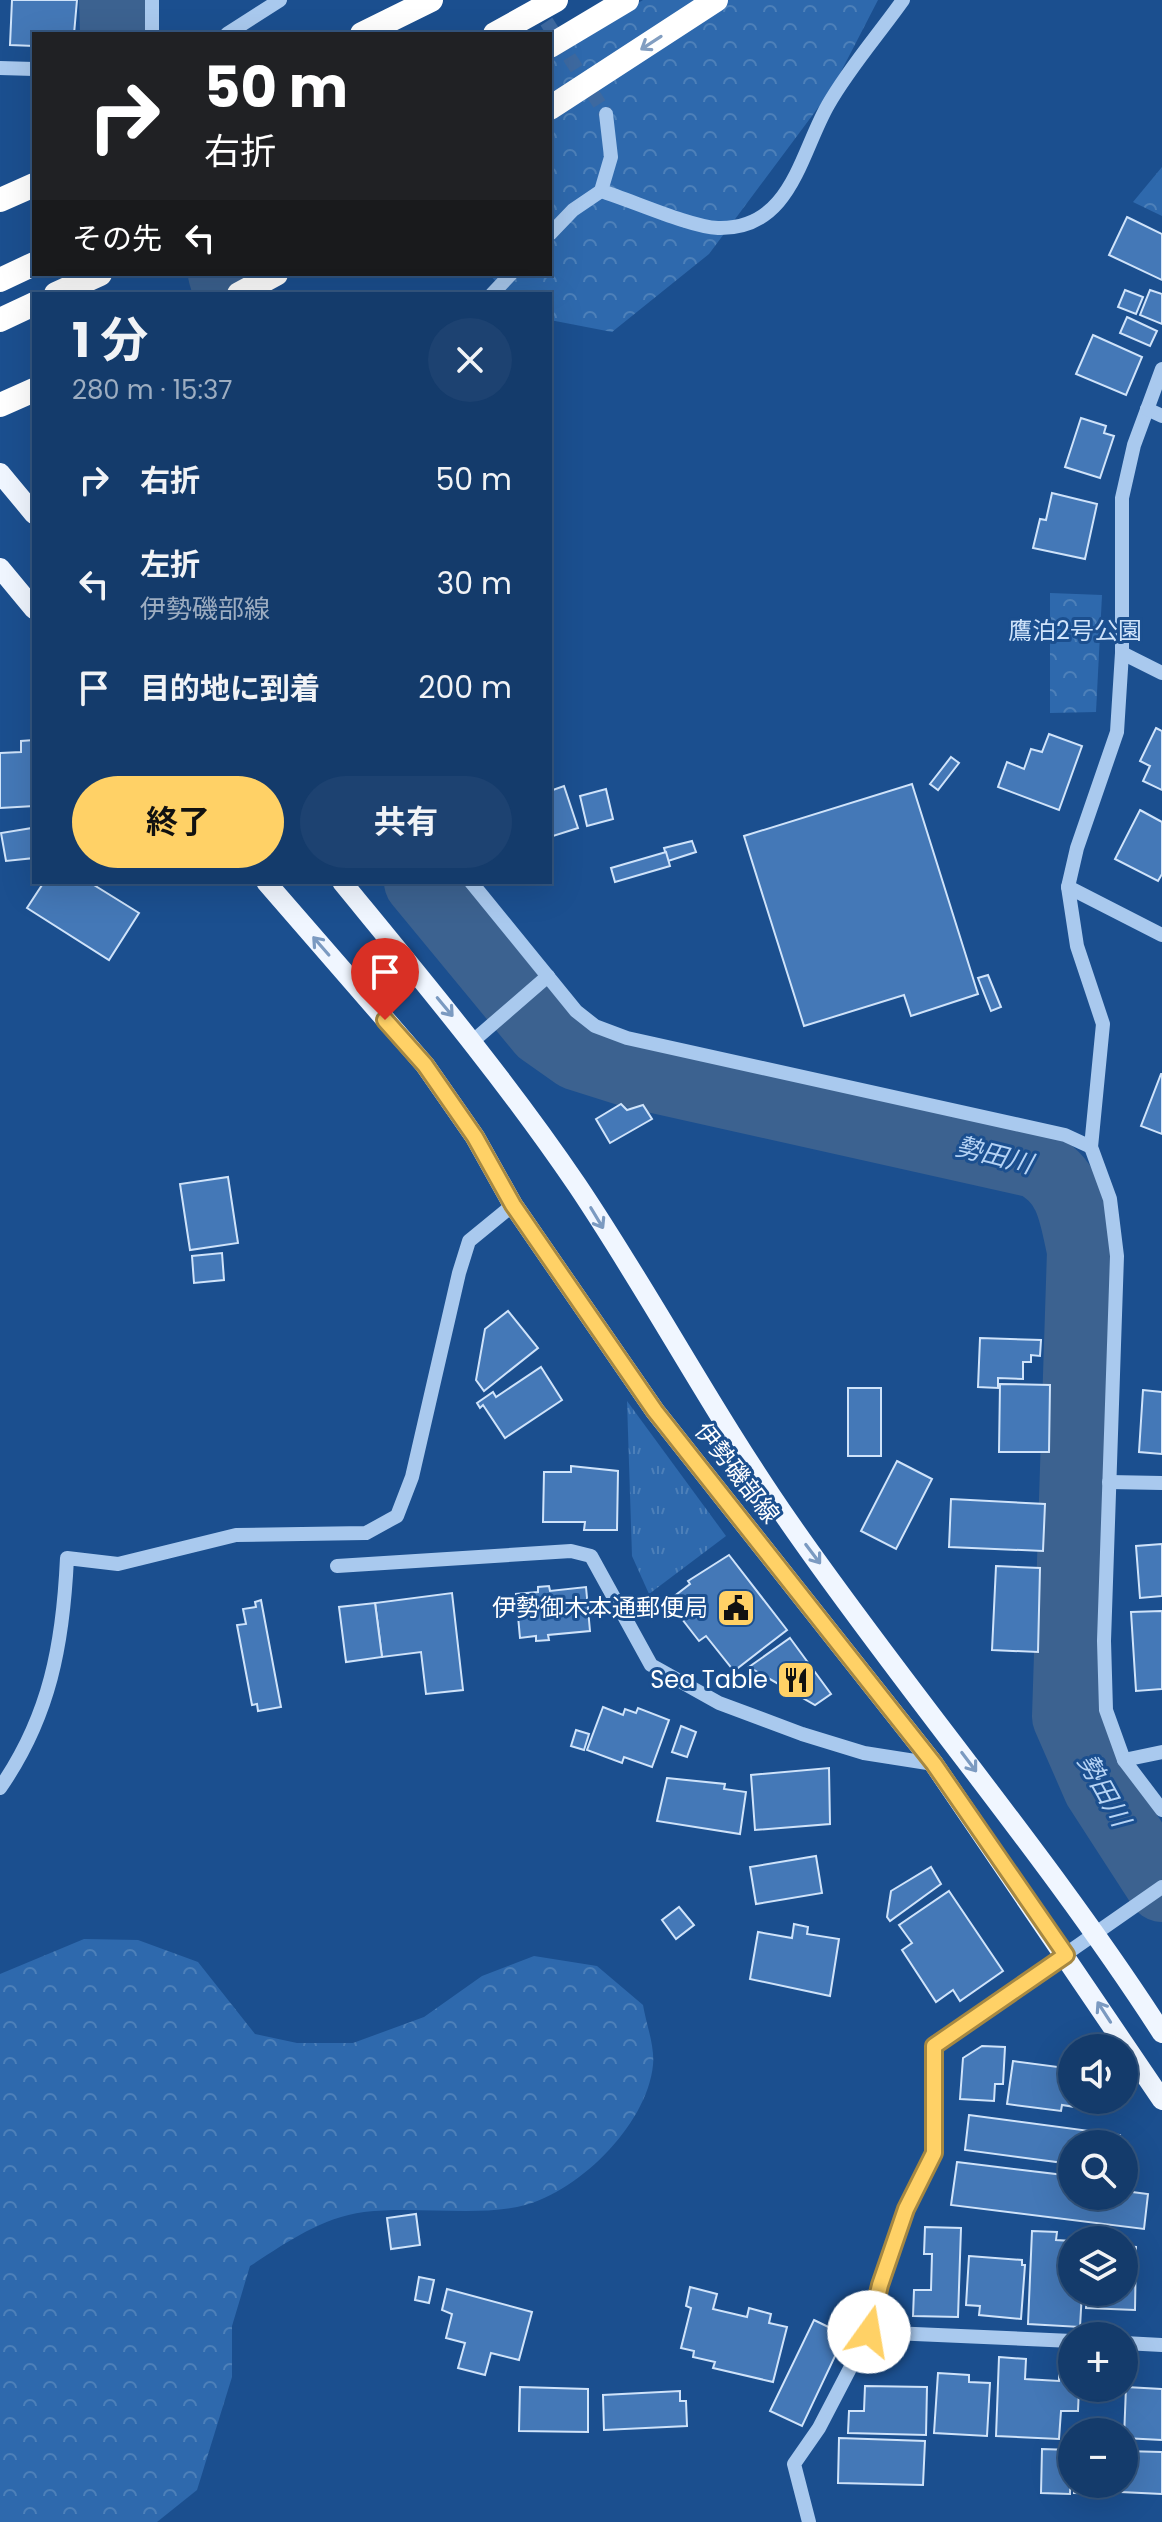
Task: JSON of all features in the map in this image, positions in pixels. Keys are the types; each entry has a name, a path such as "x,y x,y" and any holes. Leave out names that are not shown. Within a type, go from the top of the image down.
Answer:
{"highway":[{"path":"366,32 431,0"},
{"path":"499,32 556,0"},
{"path":"552,45 627,0"},
{"path":"552,107 716,0"},
{"path":"0,200 32,186"},
{"path":"0,280 32,265"},
{"path":"60,292 96,276"},
{"path":"243,292 268,278"},
{"path":"0,320 32,305"},
{"path":"0,405 32,391"}],"main road":[{"path":"0,473 32,512"},
{"path":"0,568 32,607"},
{"name":"伊勢磯部線","path":"268,884 425,1065 475,1137 513,1205 655,1411 934,1764 1162,2100"},
{"name":"伊勢磯部線","path":"344,884 473,1041 578,1186 697,1383 790,1523 1097,1932 1162,2033"}],"street":[{"path":"152,0 152,32"},
{"path":"230,32 280,0"},
{"path":"601,191 716,228 743,226 768,213 787,194 828,105 903,0"},
{"path":"0,68 32,69"},
{"path":"552,232 573,210 601,191 611,157 606,114"},
{"path":"494,292 509,276"},
{"path":"1162,369 1147,409 1122,498 1122,653 1117,732 1077,848 1068,887 1077,946 1103,1024 1091,1147 1110,1199 1117,1256 1109,1482 1106,1710 1124,1760 1162,1810"},
{"path":"1147,409 1162,416"},
{"path":"1122,653 1162,673"},
{"path":"472,884 543,981 595,1026 627,1038 1065,1135 1091,1147"},
{"path":"1068,887 1162,935"},
{"path":"473,1041 543,981"},
{"path":"0,1788 26,1745 59,1654 67,1558 118,1564 236,1535 366,1533 397,1516 412,1477 469,1241 513,1205"},
{"path":"1109,1482 1162,1483"},
{"path":"337,1566 571,1551 591,1556 651,1665 719,1703 802,1734 864,1753 934,1764"},
{"path":"1124,1760 1162,1752"},
{"path":"809,2522 794,2464 819,2428 869,2332 880,2285 906,2209 934,2153 934,2046 1162,1887"},
{"path":"869,2332 1058,2340"},
{"path":"1138,2344 1162,2345"}],"green space":[{"path":"643,0 878,0 832,89 709,254 612,332 552,320 552,292 505,292 491,276 552,276 552,54"},
{"path":"1162,167 1162,216 1133,202"},
{"name":"鷹泊2号公園","path":"1050,593 1102,595 1096,712 1050,713"},
{"path":"627,1401 726,1536 649,1594 632,1556"},
{"path":"84,1939 138,1940 198,1962 255,2034 297,2043 353,2043 424,2017 482,1976 534,1956 597,1966 643,2005 652,2043 653,2065 648,2088 623,2134 604,2155 562,2189 539,2200 500,2210 383,2210 348,2215 304,2233 250,2266 232,2326 232,2377 197,2490 157,2522 0,2522 0,1974"}],"building":[{"path":"12,0 77,0 74,32 32,32 32,46 10,45"},
{"path":"1127,217 1162,234 1162,280 1109,255"},
{"path":"1125,290 1143,297 1136,314 1118,307"},
{"path":"1150,290 1162,294 1162,324 1140,315"},
{"path":"1127,317 1157,331 1150,346 1120,333"},
{"path":"1093,335 1142,357 1126,395 1076,374"},
{"path":"1081,418 1106,426 1104,433 1114,436 1100,478 1065,467"},
{"path":"1052,493 1097,504 1085,559 1033,548 1040,519 1046,520"},
{"path":"1156,728 1162,731 1162,790 1143,781 1150,766 1140,761"},
{"path":"1049,734 1082,746 1059,810 998,787 1007,762 1024,769 1031,749 1042,752"},
{"path":"32,740 32,806 0,808 0,753 21,752 21,741"},
{"path":"951,757 959,763 938,790 930,784"},
{"path":"912,784 978,994 911,1016 904,995 804,1026 744,836"},
{"path":"564,786 578,828 552,836 552,790"},
{"path":"606,789 613,819 587,826 580,796"},
{"path":"1140,810 1162,822 1162,874 1158,881 1115,859"},
{"path":"32,828 32,858 6,861 1,833"},
{"path":"692,841 696,852 668,861 664,848"},
{"path":"666,852 670,866 615,882 611,868"},
{"path":"43,884 92,884 139,913 109,960 27,908"},
{"path":"988,975 1001,1007 991,1011 978,978"},
{"path":"1162,1074 1162,1134 1141,1126"},
{"path":"621,1104 627,1110 643,1105 652,1119 610,1143 596,1119"},
{"path":"228,1177 238,1243 190,1250 180,1184"},
{"path":"222,1253 224,1280 194,1283 192,1256"},
{"path":"508,1311 538,1348 484,1391 476,1380 485,1329"},
{"path":"980,1338 1041,1340 1040,1356 1031,1355 1031,1362 1023,1362 1023,1379 998,1378 998,1388 978,1387"},
{"path":"541,1367 562,1400 505,1438 483,1405 480,1408 477,1403 493,1392 496,1397"},
{"path":"1000,1384 1050,1385 1049,1452 999,1452"},
{"path":"848,1388 881,1388 881,1456 848,1456"},
{"path":"1143,1390 1162,1392 1162,1454 1139,1452"},
{"path":"897,1461 932,1479 896,1549 861,1531"},
{"path":"571,1466 618,1471 617,1530 584,1530 585,1522 543,1522 544,1472 571,1472"},
{"path":"951,1499 1045,1504 1043,1551 949,1547"},
{"path":"1162,1544 1162,1596 1140,1598 1136,1546"},
{"path":"729,1555 787,1630 734,1671 706,1636 699,1641 668,1601 690,1584 688,1581"},
{"path":"996,1566 1040,1568 1038,1652 992,1650"},
{"path":"549,1586 550,1591 586,1587 590,1631 548,1635 549,1640 536,1641 536,1636 520,1638 516,1594 538,1592 538,1587"},
{"path":"452,1593 463,1690 426,1694 421,1652 382,1657 375,1603"},
{"path":"261,1600 281,1707 258,1711 257,1704 252,1705 237,1625 246,1624 243,1609 256,1607 255,1602"},
{"path":"375,1603 382,1657 346,1662 339,1607"},
{"path":"1162,1611 1162,1689 1136,1691 1131,1612"},
{"name":"Sea Table","path":"790,1638 831,1694 815,1705 749,1667"},
{"path":"603,1707 623,1715 625,1709 636,1713 638,1708 669,1720 652,1767 624,1757 622,1763 587,1750"},
{"path":"681,1726 696,1732 687,1757 672,1752"},
{"path":"576,1730 589,1734 584,1750 571,1746"},
{"path":"829,1768 830,1824 755,1830 751,1775"},
{"path":"667,1778 725,1784 724,1789 746,1792 740,1834 657,1821"},
{"path":"816,1856 822,1893 756,1904 750,1867"},
{"path":"931,1867 941,1884 890,1921 887,1917 891,1891"},
{"path":"949,1891 1003,1971 960,2001 953,1990 936,2002 902,1950 912,1943 899,1925"},
{"path":"679,1907 694,1925 676,1939 662,1920"},
{"path":"794,1924 808,1927 807,1934 839,1939 830,1996 750,1979 758,1932 792,1938"},
{"path":"982,2046 1005,2047 1003,2084 995,2084 994,2101 960,2099 963,2058"},
{"path":"1013,2061 1058,2067 1058,2111 1007,2104"},
{"path":"969,2115 1082,2130 1058,2130 1058,2162 965,2150"},
{"path":"957,2162 1058,2174 1058,2210 1138,2210 1138,2193 1148,2194 1144,2229 951,2205"},
{"path":"416,2214 420,2245 391,2249 387,2218"},
{"path":"925,2227 961,2228 958,2317 913,2316 914,2290 931,2290 932,2254 924,2254"},
{"path":"1032,2231 1057,2232 1058,2306 1081,2306 1080,2322 1058,2322 1058,2326 1028,2324"},
{"path":"969,2256 1022,2260 1022,2265 1025,2265 1021,2319 979,2315 980,2306 966,2305"},
{"path":"419,2277 434,2280 429,2303 415,2300"},
{"path":"690,2287 717,2294 713,2309 747,2317 749,2308 771,2314 769,2323 787,2327 773,2382 713,2368 715,2362 693,2357 694,2351 681,2348 691,2308 686,2306"},
{"path":"447,2289 532,2312 519,2360 491,2353 485,2375 458,2368 465,2343 446,2338 452,2314 442,2310"},
{"path":"1086,2306 1135,2306 1135,2310"},
{"path":"814,2320 845,2335 802,2426 770,2411"},
{"path":"999,2357 1026,2359 1025,2379 1058,2381 1058,2402 1078,2402 1078,2411 1061,2411 1058,2439 996,2436"},
{"path":"938,2373 969,2375 969,2382 990,2383 987,2436 934,2433"},
{"path":"865,2386 927,2387 926,2435 848,2433 849,2411 864,2411"},
{"path":"520,2387 588,2389 588,2432 519,2431"},
{"path":"1138,2388 1162,2389 1162,2440 1138,2439 1138,2418 1125,2418 1125,2402 1138,2402"},
{"path":"680,2391 680,2401 686,2401 687,2426 604,2430 603,2395"},
{"path":"839,2438 925,2441 923,2485 838,2483"},
{"path":"1042,2449 1058,2450 1058,2494 1041,2493"},
{"path":"1138,2451 1162,2452 1162,2494 1138,2493"}],"waterway":[{"name":"勢田川","path":"114,0 115,32"},
{"name":"勢田川","path":"224,276 228,292"},
{"name":"勢田川","path":"421,884 542,1031 576,1055 633,1073 1035,1163 1047,1170 1064,1189 1082,1251 1067,1717 1098,1788 1162,1887"}],"tunnel":[{"path":"535,4 606,114"}],"place":[{"name":"伊勢御木本通郵便局","path":"736,1608"},
{"name":"Sea Table","path":"796,1680"}],"route":[{"path":"385,1020 425,1065 475,1137 513,1205 655,1411 934,1764 1066,1955 934,2046 934,2153 906,2209 880,2285 869,2332"}]}
